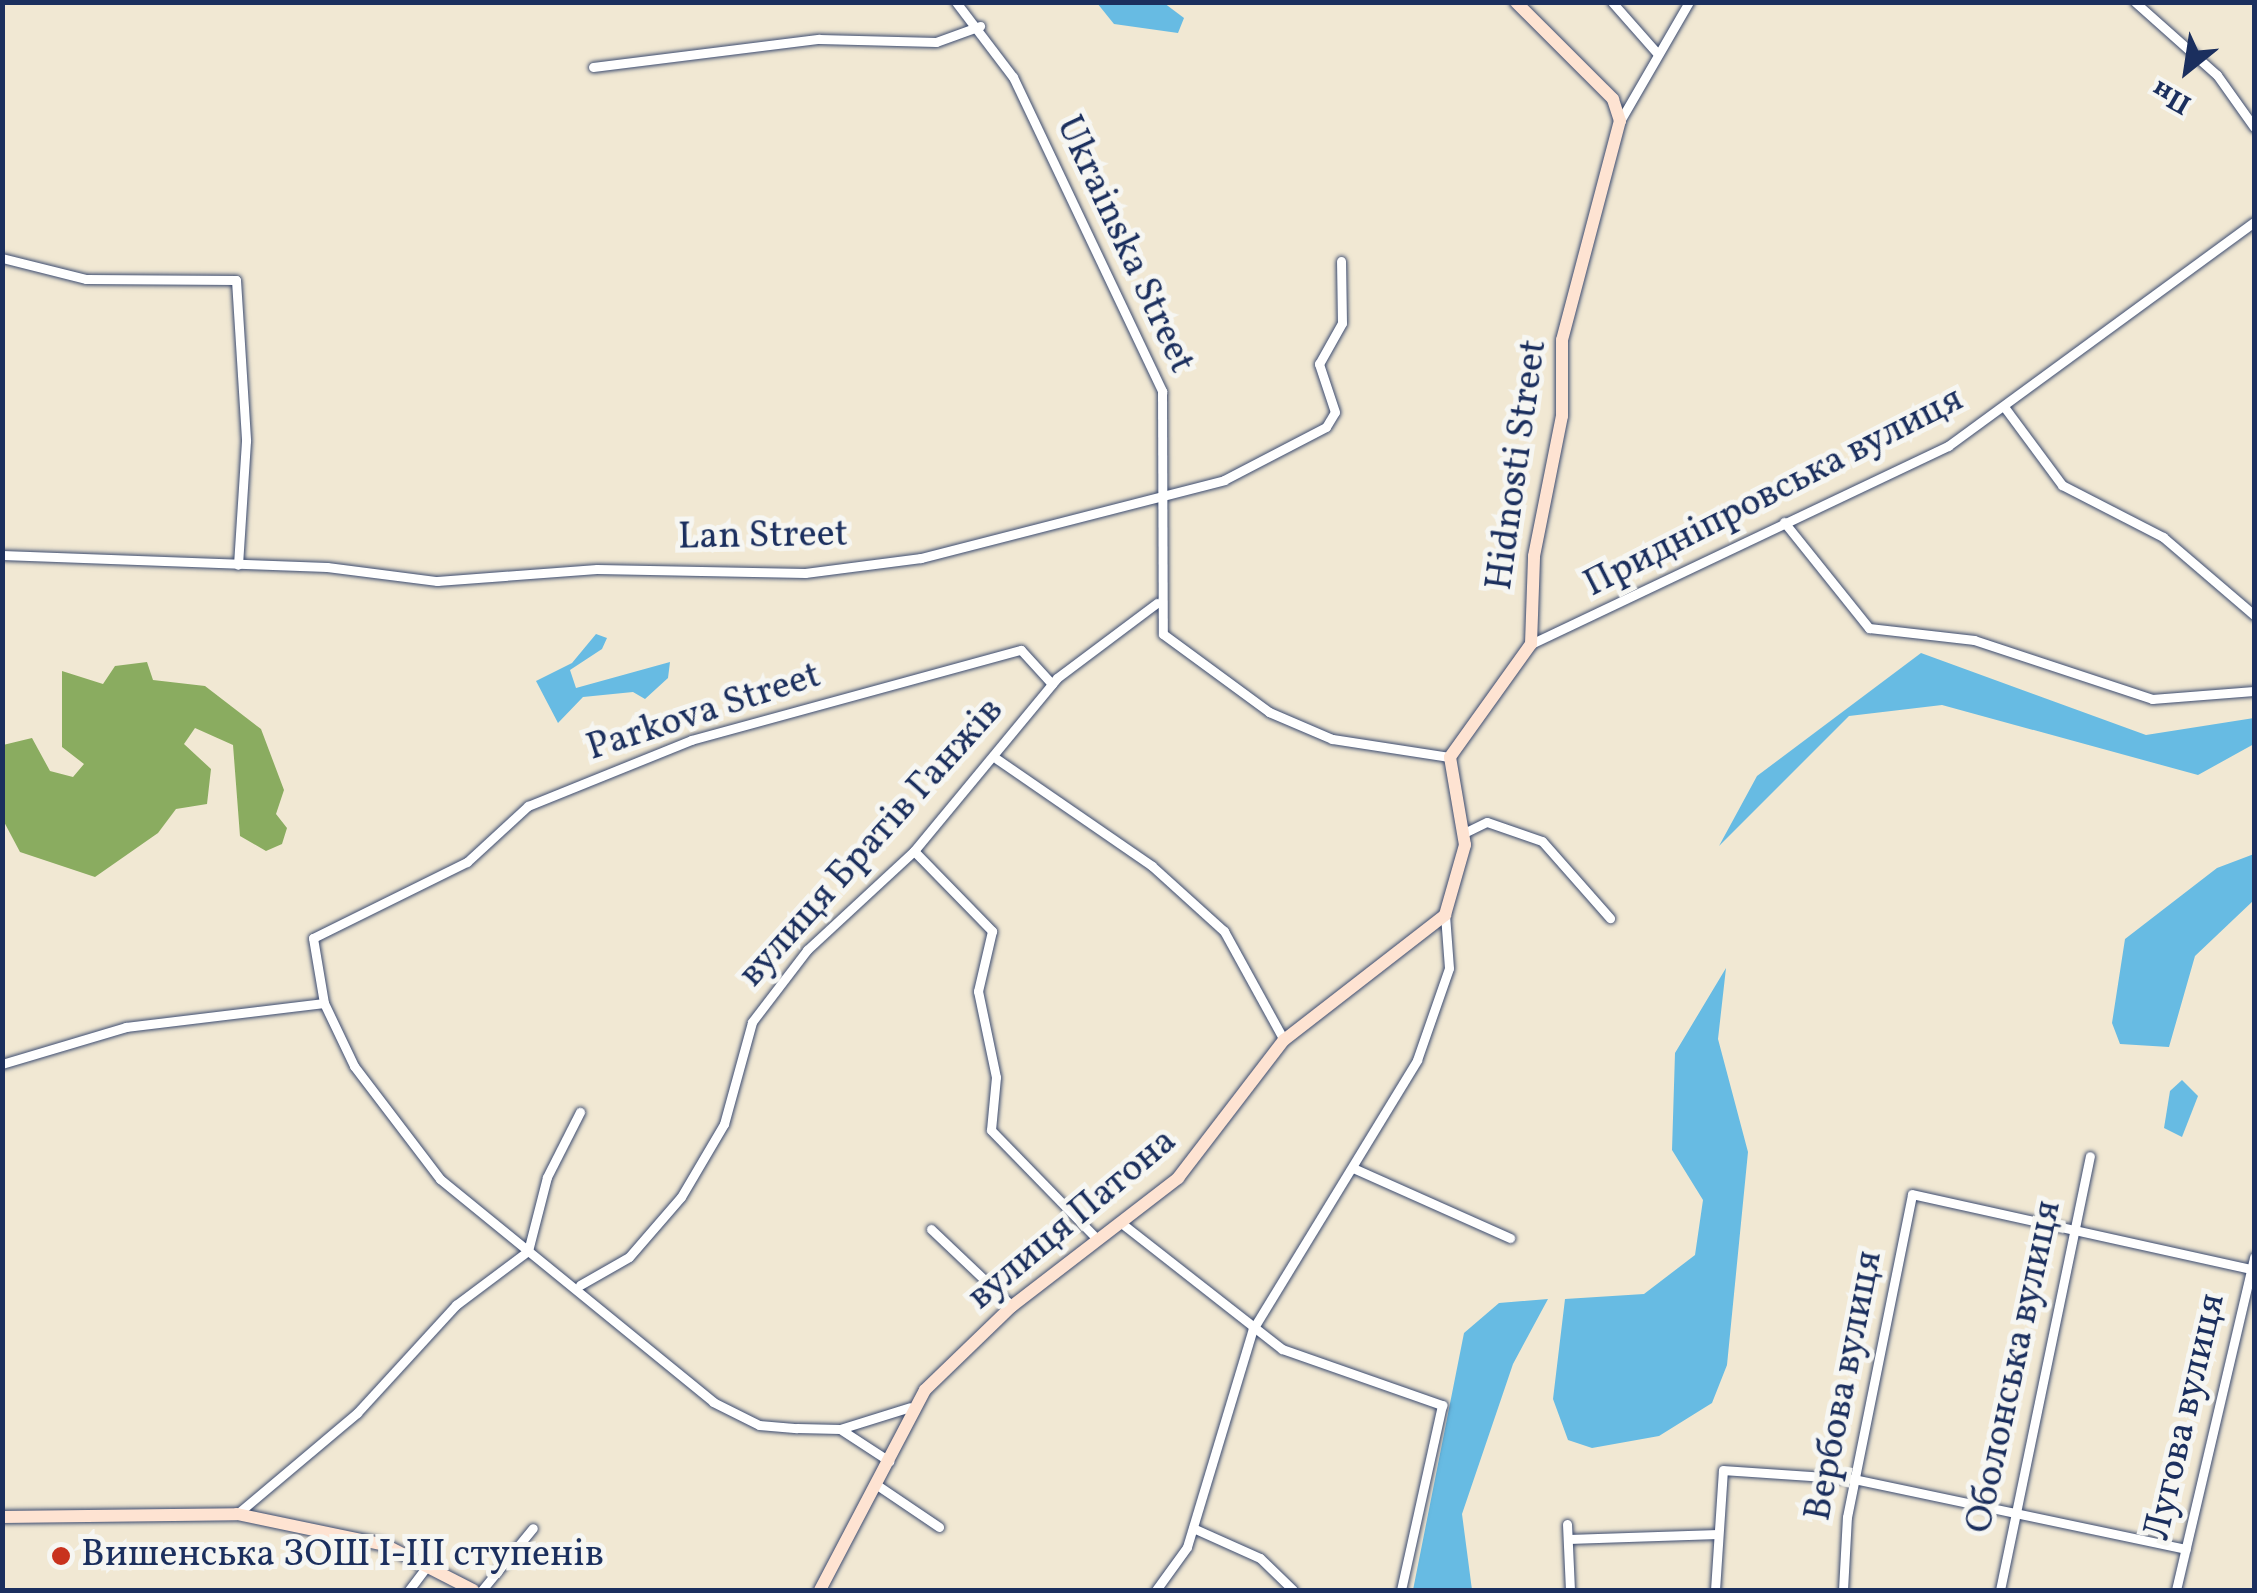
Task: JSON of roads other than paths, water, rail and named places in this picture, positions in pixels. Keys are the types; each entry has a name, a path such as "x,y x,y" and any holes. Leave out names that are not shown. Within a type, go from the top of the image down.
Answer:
{"street":[{"name":"Ukrainska Street","path":"956,2 980,26 1162,391 1157,603 1162,634 1269,712 1332,739 1450,757"},
{"path":"1516,2 1613,99 1620,121"},
{"path":"1612,2 1657,53"},
{"name":"Hidnosti Street","path":"1531,644 1534,556 1563,404 1562,340 1620,121 1689,2"},
{"path":"2136,2 2217,75 2254,127"},
{"path":"593,67 819,39 936,42 980,26"},
{"name":"Придніпровська вулиця","path":"1531,644 1560,635 1784,522 1948,446 2005,408 2254,222"},
{"path":"2,258 86,279 236,280 246,441 238,565"},
{"name":"Lan Street","path":"2,554 238,565 437,580 597,570 805,573 921,558 1224,480 1326,428 1335,412 1319,364 1342,324 1341,261"},
{"path":"2005,408 2062,485 2163,537 2254,615"},
{"path":"1784,522 1869,628 1974,640 2152,699 2254,691"},
{"name":"вулиця Братів Ганжів","path":"580,1286 628,1258 681,1197 724,1124 762,1005 914,851 997,759 1052,684 1109,631 1157,603"},
{"path":"1156,1590 1193,1528 1253,1329 1353,1168 1430,1030 1449,968 1445,915 1464,833 1450,757 1531,644"},
{"name":"Parkova Street","path":"324,1002 308,942 467,862 528,806 691,740 1022,650 1052,684"},
{"path":"997,759 1152,866 1224,930 1284,1040"},
{"path":"1464,833 1487,822 1542,841 1610,918"},
{"path":"914,851 992,930 978,992 996,1077 992,1130 1096,1238"},
{"name":"вулиця Патона","path":"820,1590 889,1462 910,1407 1012,1306 1120,1222 1213,1141 1284,1040 1445,915"},
{"path":"2,1064 126,1027 324,1002 354,1066 440,1178 528,1251 580,1286 736,1416 840,1429 889,1462"},
{"path":"237,1514 356,1413 468,1295 528,1251 547,1177 580,1112"},
{"name":"Оболонська вулиця","path":"2000,1590 2090,1156"},
{"path":"1353,1168 1510,1238"},
{"name":"Вербова вулиця","path":"1843,1590 1854,1480 1912,1194 2075,1227"},
{"path":"1120,1222 1282,1349 1442,1405 1401,1590"},
{"path":"2075,1227 2253,1270"},
{"path":"931,1229 1012,1306"},
{"name":"Лугова вулиця","path":"2176,1590 2254,1257"},
{"name":"вулиця Патона","path":"840,1429 910,1407"},
{"path":"1716,1590 1723,1470 1854,1480 2186,1549"},
{"path":"877,1485 939,1527"},
{"path":"2,1517 237,1514 360,1538 429,1564 473,1590"},
{"path":"1567,1524 1570,1590"},
{"path":"482,1590 533,1528"},
{"path":"1193,1528 1260,1558 1293,1590"},
{"path":"1568,1540 1718,1534"},
{"path":"409,1590 429,1564"}],"water":[{"path":"1097,3 1164,3 1184,18 1178,33 1114,24"},
{"path":"596,634 607,638 602,649 570,670 576,688 670,662 668,678 645,699 633,692 583,697 558,723 536,681 572,663"},
{"path":"1921,653 2146,735 2254,718 2254,744 2198,775 1942,705 1849,716 1719,846 1757,776"},
{"path":"2254,854 2254,900 2195,956 2169,1047 2120,1044 2112,1023 2125,939 2217,868"},
{"path":"1726,968 1718,1039 1748,1152 1727,1365 1712,1403 1659,1436 1592,1448 1568,1440 1553,1399 1565,1299 1644,1294 1695,1255 1703,1200 1672,1150 1675,1053"},
{"path":"2182,1080 2198,1096 2182,1137 2164,1128 2170,1091"},
{"path":"1548,1299 1513,1364 1462,1514 1472,1590 1413,1590 1464,1333 1499,1303"}],"place":[{"name":"Вишенська ЗОШ І-ІІІ ступенів","path":"61,1556"}]}
